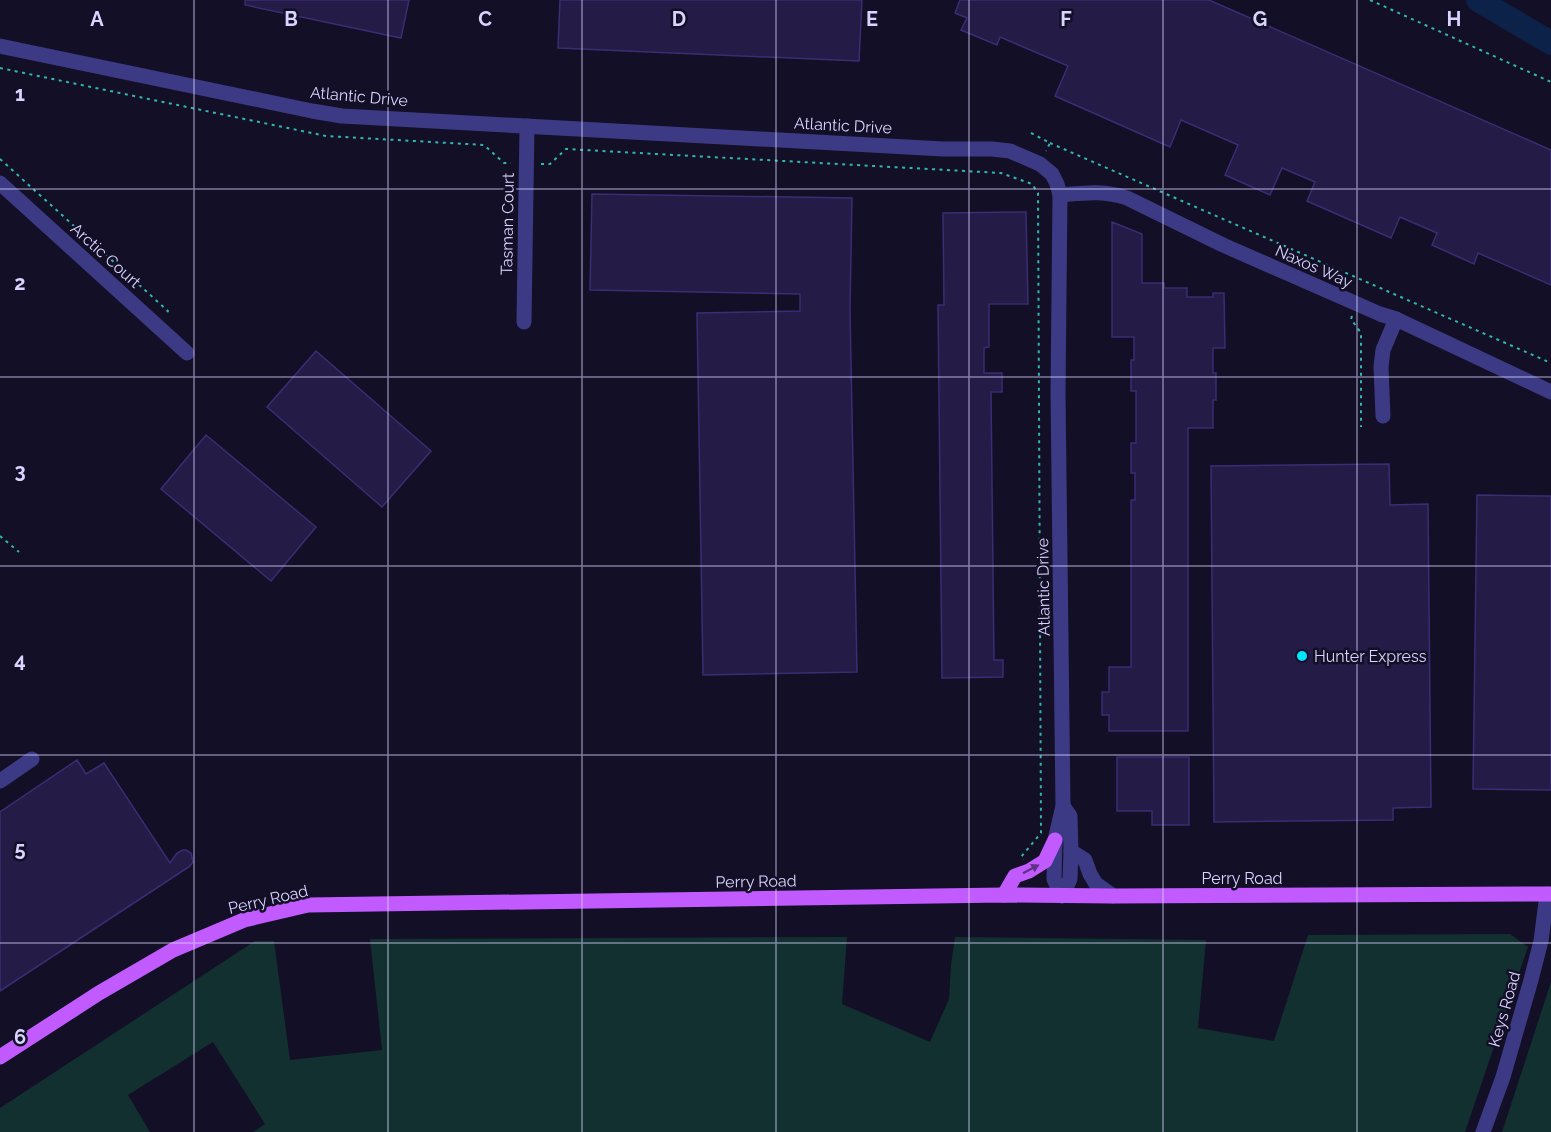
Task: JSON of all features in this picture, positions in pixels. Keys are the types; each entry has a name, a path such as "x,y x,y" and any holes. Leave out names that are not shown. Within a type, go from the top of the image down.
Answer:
{"main road":[{"path":"1004,895 1015,876 1045,861 1056,840"},
{"name":"Perry Road","path":"0,1057 99,993 173,950 244,920 308,906 1004,895 1549,894"}],"street":[{"name":"Atlantic Drive","path":"0,46 342,116 943,149 992,149 1010,151 1040,164 1052,174 1060,195 1058,393 1063,806 1056,840 1054,879 1062,896"},
{"name":"Tasman Court","path":"524,322 527,126"},
{"name":"Arctic Court","path":"0,183 187,352"},
{"name":"Naxos Way","path":"1060,195 1104,193 1127,198 1222,246 1396,319 1551,392"},
{"path":"1383,416 1381,367 1383,350 1396,319"},
{"path":"0,781 32,759"},
{"name":"Atlantic Drive","path":"1062,896 1070,879 1071,851 1070,816 1063,806"},
{"path":"1071,851 1085,860 1096,884 1113,896"},
{"name":"Keys Road","path":"1483,1132 1503,1077 1531,980 1549,894"}],"path":[{"path":"1370,0 1551,82"},
{"path":"0,68 326,136 484,145 504,164 550,164 566,149 1001,173 1032,184 1038,193 1041,833 1021,857 1029,871"},
{"path":"1050,143 1551,363"},
{"path":"0,159 168,311 156,325"},
{"path":"1362,427 1360,333 1351,319 1367,282"},
{"path":"0,536 19,552"}],"green space":[{"path":"1510,934 1528,947 1465,1132 253,1132 265,1124 213,1042 128,1095 150,1132 0,1132 0,1108 255,941 274,941 290,1060 382,1050 370,939 847,937 842,1004 930,1042 949,999 955,937 1206,940 1198,1028 1274,1041 1308,935"},
{"path":"1551,982 1551,1132 1502,1132"}],"building":[{"path":"245,0 409,0 401,38 245,5"},
{"path":"560,0 862,0 859,61 558,48"},
{"path":"960,0 1209,0 1551,150 1551,285 1478,253 1474,264 1432,245 1437,233 1400,217 1391,238 1307,201 1315,182 1282,168 1270,195 1225,175 1238,145 1181,120 1170,147 1055,96 1068,66 1000,37 997,45 961,30 967,18 955,13"},
{"path":"592,194 852,198 850,310 857,672 703,675 697,313 800,311 800,294 590,290"},
{"path":"1026,212 1028,304 989,304 989,347 984,348 984,373 1002,373 1002,392 991,392 994,660 1003,660 1003,677 942,678 938,305 944,305 943,213"},
{"path":"1112,222 1142,234 1142,283 1164,283 1164,288 1187,288 1187,297 1213,297 1213,293 1224,293 1225,348 1213,348 1216,400 1213,400 1213,428 1188,428 1188,731 1109,731 1109,715 1102,715 1102,692 1109,692 1109,667 1131,667 1131,500 1135,500 1135,473 1131,473 1131,443 1136,443 1136,391 1131,391 1134,337 1112,337"},
{"path":"316,351 431,451 382,507 267,407"},
{"path":"206,435 316,527 271,581 161,489"},
{"name":"Hunter Express","path":"1389,464 1390,505 1428,504 1431,807 1393,808 1393,820 1214,822 1211,466"},
{"path":"1477,495 1551,496 1551,790 1473,789"},
{"path":"1117,757 1189,757 1189,825 1152,825 1152,811 1117,811"},
{"path":"77,760 86,774 104,763 170,863 177,853 183,850 191,853 193,862 189,867 0,991 0,812"}],"waterway":[{"path":"1478,0 1551,43"}],"place":[{"name":"Hunter Express","path":"1302,656"}]}
